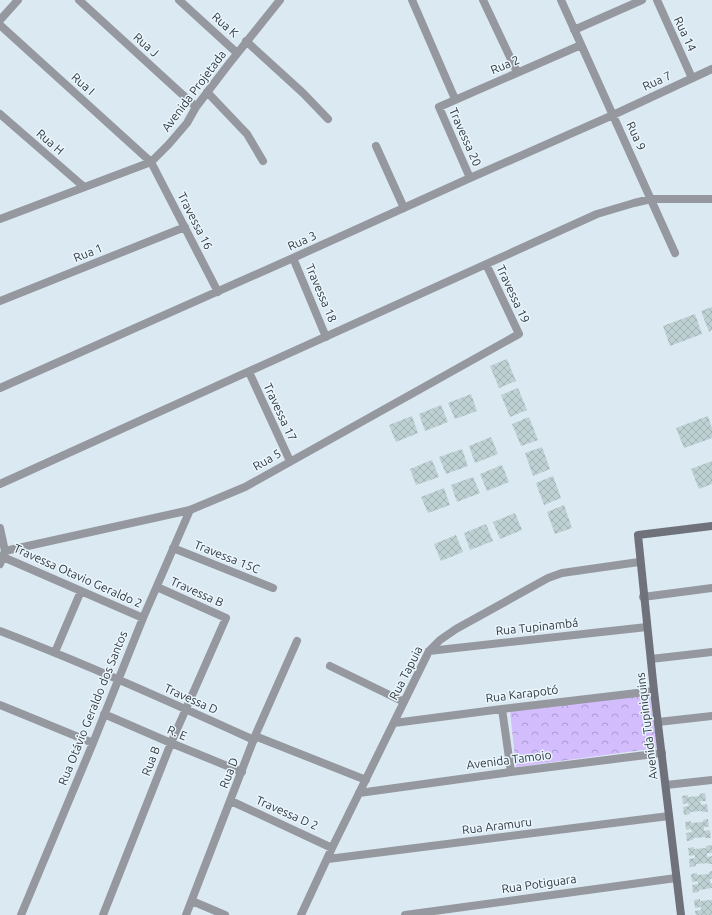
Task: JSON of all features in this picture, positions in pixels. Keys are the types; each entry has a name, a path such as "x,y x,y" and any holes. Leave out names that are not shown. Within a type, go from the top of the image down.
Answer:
{"street":[{"path":"0,20 18,0"},
{"name":"Rua J","path":"79,0 196,107"},
{"name":"Rua K","path":"179,0 237,52"},
{"name":"Avenida Projetada","path":"0,219 151,162 187,123 207,92 279,0"},
{"path":"412,0 455,99"},
{"path":"483,0 517,72"},
{"name":"Rua 9","path":"561,0 675,253"},
{"path":"574,30 642,0"},
{"name":"Rua 14","path":"657,0 692,78"},
{"name":"Rua I","path":"0,25 151,162"},
{"path":"246,41 303,93 328,119"},
{"name":"Rua 2","path":"439,107 581,45"},
{"name":"Rua 7","path":"613,115 712,69"},
{"path":"207,92 247,134 263,161"},
{"name":"Travessa 20","path":"439,107 470,178"},
{"name":"Rua H","path":"0,114 84,187"},
{"name":"Rua 3","path":"0,388 613,115"},
{"path":"376,146 404,208"},
{"name":"Travessa 16","path":"151,162 218,292"},
{"path":"0,484 597,214 651,199 712,199"},
{"name":"Rua 1","path":"0,301 185,227"},
{"name":"Travessa 18","path":"293,258 326,337"},
{"name":"Travessa 19","path":"486,264 519,334"},
{"name":"Rua 5","path":"3,557 190,510 245,487 519,334"},
{"name":"Travessa 17","path":"249,372 290,461"},
{"name":"Rua Otávio Geraldo dos Santos","path":"21,915 93,743 142,618 190,510"},
{"name":"Avenida Tupiniquins","path":"681,915 639,562 638,535 712,526"},
{"path":"0,528 3,557"},
{"name":"Travessa 15C","path":"173,548 272,588"},
{"name":"Travessa Otavio Geraldo 2","path":"3,557 142,618"},
{"name":"Rua Tapuia","path":"301,915 332,848 429,651 440,640 456,629 555,573 639,562"},
{"name":"Travessa B","path":"157,587 226,618"},
{"path":"643,597 712,588"},
{"path":"55,652 81,591"},
{"name":"Rua B","path":"103,915 171,743 226,618"},
{"name":"Rua Tupinambá","path":"429,651 647,627"},
{"name":"Travessa D","path":"0,631 55,652 186,710 366,780"},
{"name":"Rua D","path":"186,915 255,738 297,641"},
{"path":"651,659 712,652"},
{"path":"330,666 404,702"},
{"name":"Rua Karapotó","path":"394,723 654,691"},
{"path":"0,705 93,743"},
{"path":"502,709 511,772"},
{"name":"R. E","path":"104,714 242,772"},
{"path":"658,722 712,716"},
{"name":"Avenida Tamoio","path":"359,793 662,753"},
{"path":"666,785 712,780"},
{"name":"Travessa D 2","path":"231,801 332,848"},
{"name":"Rua Aramuru","path":"328,859 669,816"},
{"name":"Rua Potiguara","path":"405,915 676,878"},
{"path":"192,901 226,915"}],"green space":[{"path":"650,695 657,748 516,767 510,711"}],"building":[{"path":"712,307 712,330 709,332 701,311"},
{"path":"695,314 702,334 670,346 663,326"},
{"path":"507,359 516,381 499,388 490,366"},
{"path":"518,388 527,410 510,417 501,395"},
{"path":"471,394 477,411 455,419 448,403"},
{"path":"441,405 448,422 425,431 419,414"},
{"path":"412,416 418,433 396,442 389,425"},
{"path":"708,416 712,428 712,438 684,448 676,428"},
{"path":"529,417 538,440 521,446 512,424"},
{"path":"491,437 498,454 475,463 469,446"},
{"path":"542,447 550,469 533,476 525,453"},
{"path":"462,449 468,466 446,474 439,457"},
{"path":"432,460 439,477 416,485 410,469"},
{"path":"712,461 712,484 699,489 691,469"},
{"path":"502,465 509,482 487,491 480,474"},
{"path":"553,476 561,498 544,505 536,483"},
{"path":"473,477 480,493 457,502 451,485"},
{"path":"444,488 450,505 428,513 421,497"},
{"path":"564,505 572,528 555,534 547,512"},
{"path":"515,513 522,530 500,539 493,522"},
{"path":"486,524 493,541 470,550 464,533"},
{"path":"456,535 463,552 441,561 434,544"},
{"path":"705,793 706,801 700,801 701,805 707,804 708,812 690,812 690,814 684,815 683,807 689,806 688,803 683,804 682,796 700,796 699,794"},
{"path":"708,819 709,827 704,827 704,831 710,830 711,838 693,838 693,840 687,841 686,833 692,832 691,829 686,830 685,822 703,822 703,820"},
{"path":"712,845 712,853 707,853 707,857 712,856 712,864 696,864 696,866 690,867 689,859 695,858 695,855 689,856 688,848 706,848 706,846"},
{"path":"712,871 712,879 710,879 710,883 712,883 712,888 699,890 699,892 693,893 692,885 698,884 698,881 692,882 691,874 709,874 709,872"},
{"path":"700,899 700,901 712,900 712,915 696,915 695,911 701,910 701,907 695,908 694,900"}]}
